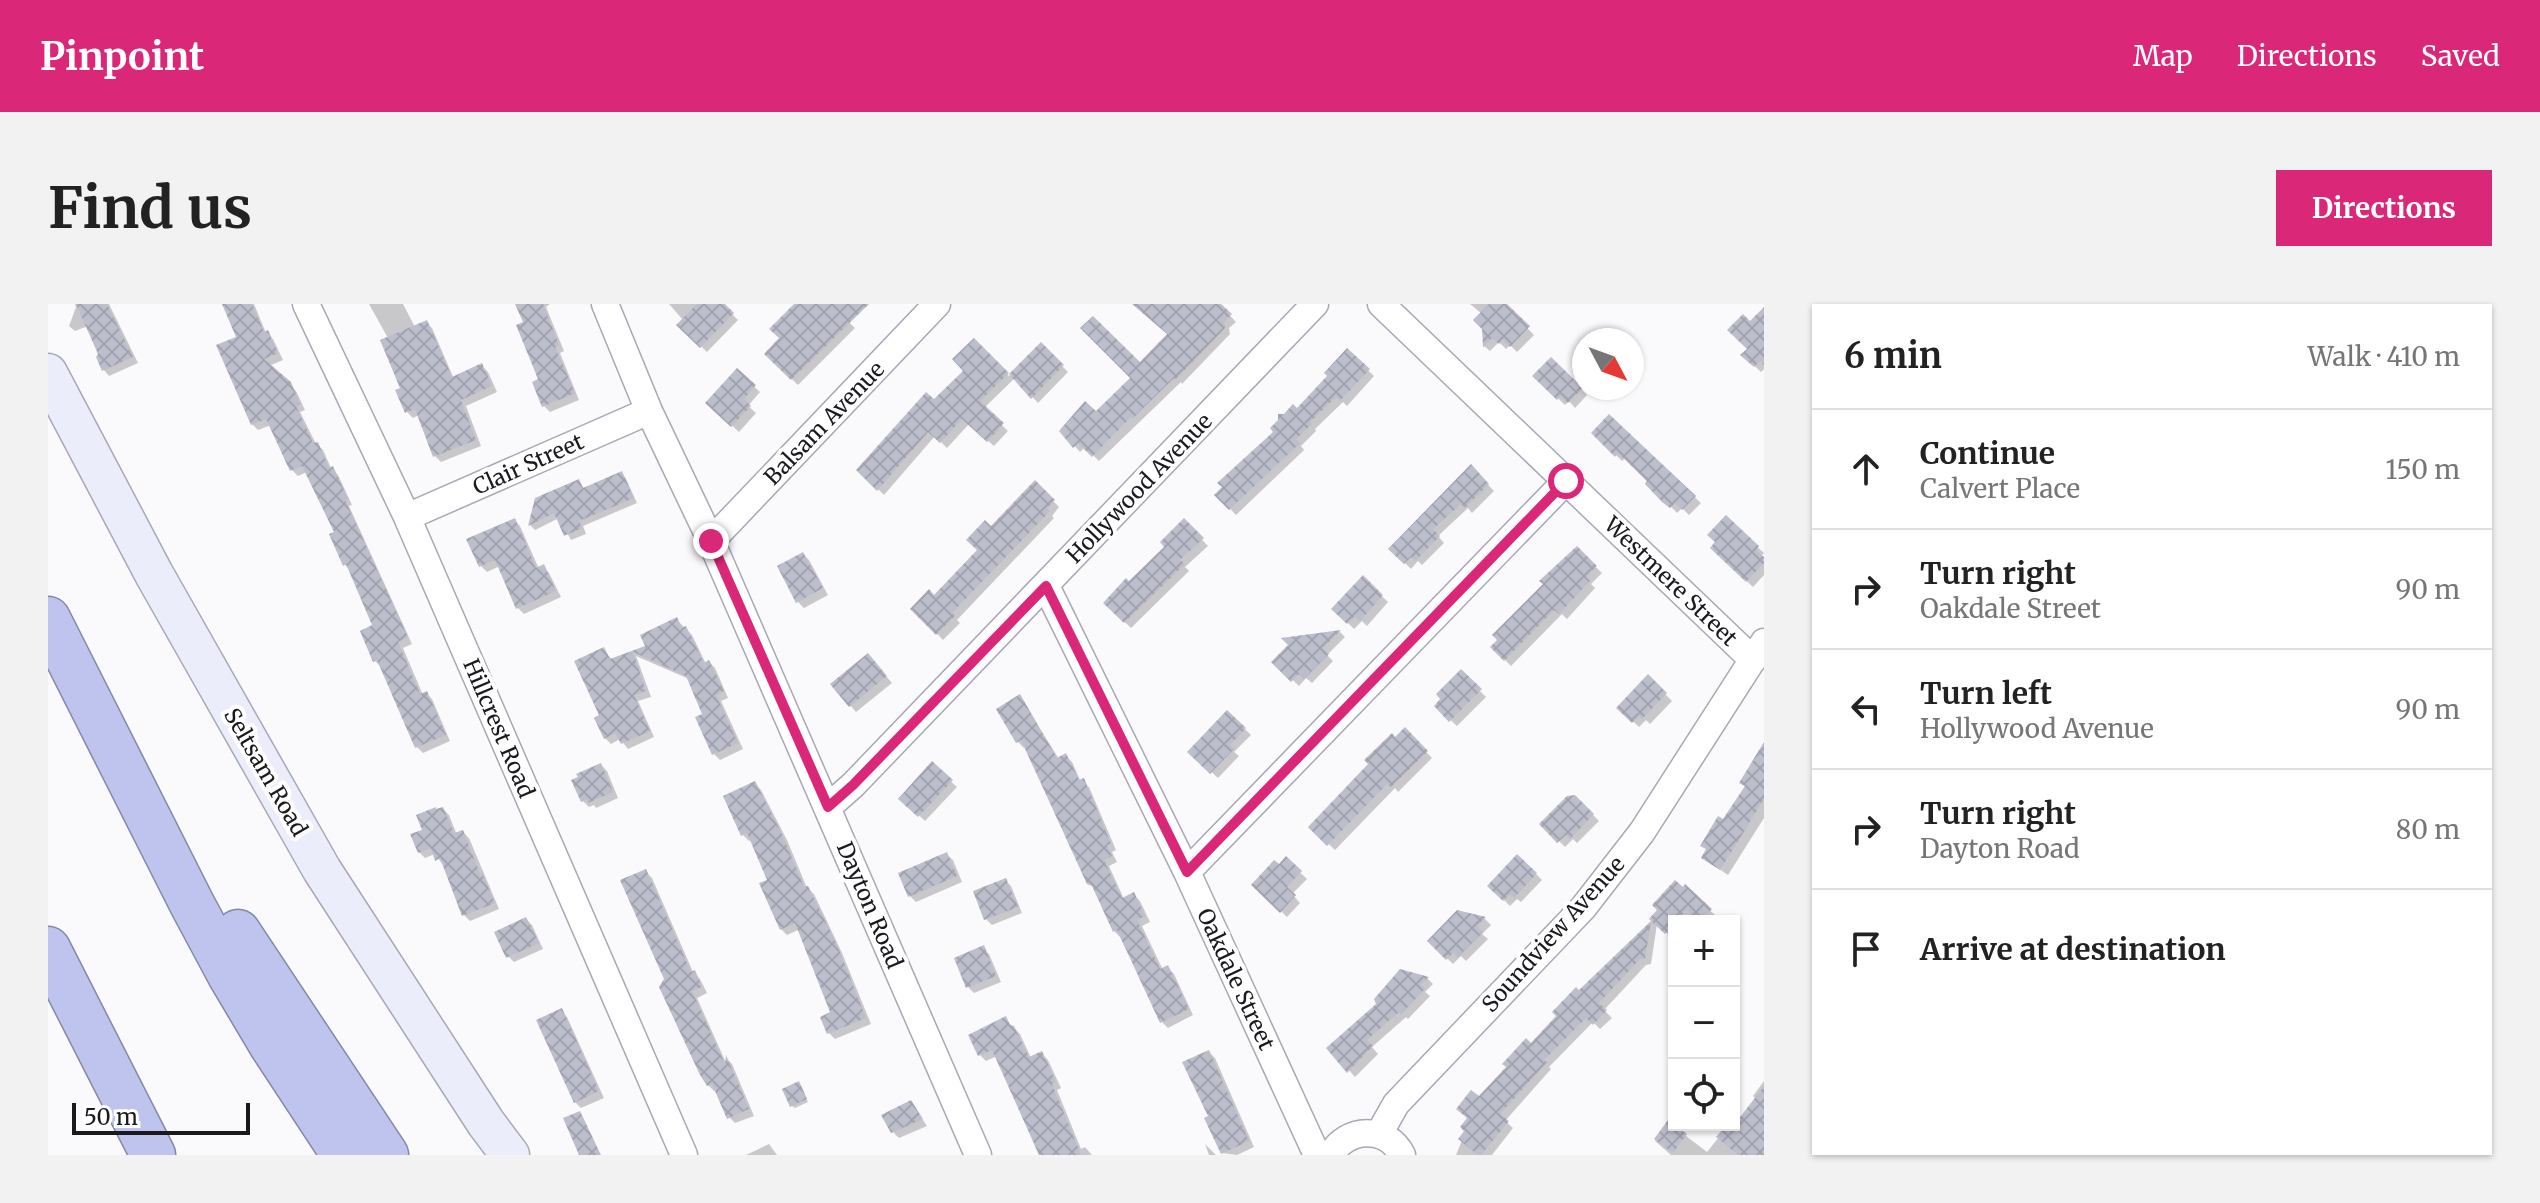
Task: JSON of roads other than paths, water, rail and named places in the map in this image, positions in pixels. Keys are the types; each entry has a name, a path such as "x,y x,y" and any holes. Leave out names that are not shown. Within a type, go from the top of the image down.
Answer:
{"highway":[{"path":"48,619 230,975 344,1155"},
{"path":"104,726 386,1155"},
{"path":"48,949 153,1155"}],"main road":[{"name":"Seltsam Road","path":"48,373 154,574 322,870 486,1123 510,1155"}],"street":[{"name":"Hillcrest Road","path":"306,304 407,517 684,1155"},
{"name":"Dayton Road","path":"605,304 649,411 711,541 978,1155"},
{"name":"Balsam Avenue","path":"711,541 937,304"},
{"name":"Hollywood Avenue","path":"828,807 1046,586 1315,304"},
{"name":"Westmere Street","path":"1381,304 1566,481 1759,651"},
{"name":"Clair Street","path":"407,517 649,411"},
{"path":"1187,872 1566,481"},
{"name":"Oakdale Street","path":"1046,586 1187,872 1316,1153 1320,1155"},
{"name":"Soundview Avenue","path":"1379,1134 1396,1104 1583,908 1634,843 1759,651"},
{"path":"1331,1155 1344,1139 1355,1134 1379,1134 1391,1140 1402,1155"}]}
